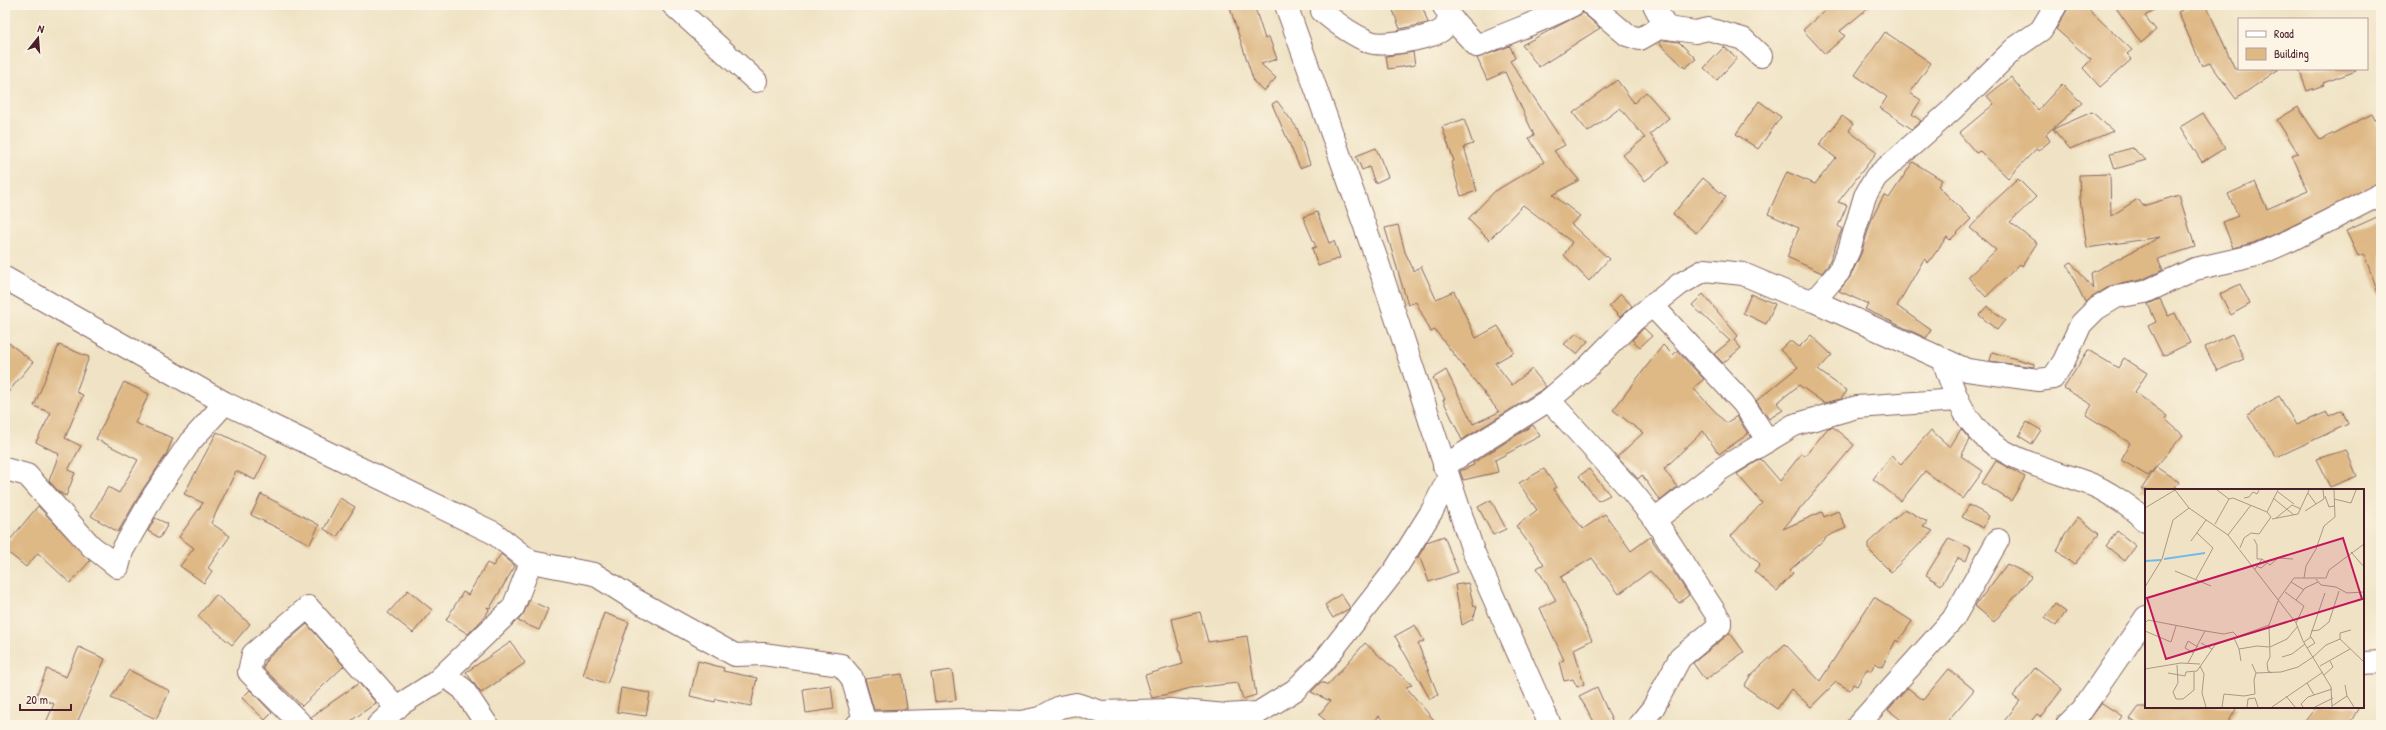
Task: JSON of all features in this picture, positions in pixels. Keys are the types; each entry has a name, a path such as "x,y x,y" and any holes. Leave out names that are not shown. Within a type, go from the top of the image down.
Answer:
{"street":[{"path":"673,5 756,81"},
{"path":"1286,5 1378,263 1473,551 1550,725"},
{"path":"1446,11 1477,46 1532,22 1551,17 1573,5"},
{"path":"1592,5 1627,34 1640,39 1661,28 1664,24 1662,17 1654,5"},
{"path":"1814,301 1839,272 1849,250 1865,196 1876,177 1953,109 2015,48 2041,30 2056,5"},
{"path":"1298,37 1325,8 1343,29 1372,43 1407,42 1432,35 1444,29 1446,11"},
{"path":"1661,28 1695,32 1708,29 1743,39 1761,56"},
{"path":"5,278 225,403 483,527 494,533 532,562 594,574 638,602 735,655 763,654 841,665 852,678 861,724 967,720 1021,722 1040,718 1060,707 1076,704 1101,712 1171,710 1257,719 1295,690 1323,662 1395,570 1432,511 1446,472 1549,400 1589,366 1634,320 1680,284 1705,270 1743,274 1795,296 1814,301 1967,370 2039,380 2052,378 2064,361 2081,324 2096,309 2116,297 2145,292 2195,269 2257,255 2291,240 2381,194"},
{"path":"1652,306 1743,403 1768,441"},
{"path":"1943,358 1957,400 1974,426 2002,449 2040,467 2092,485 2145,519"},
{"path":"1549,400 1630,489 1655,520 1721,622 1680,658 1654,708 1639,725"},
{"path":"1655,520 1721,469 1794,425 1857,408 1957,400"},
{"path":"5,469 27,475 91,546 118,567 122,550 154,496 190,442 225,403"},
{"path":"1858,725 1953,619 1998,540"},
{"path":"378,725 397,708 444,675 513,608 532,562"},
{"path":"302,725 249,672 254,654 308,607 397,708"},
{"path":"2067,725 2082,710 2145,618"},
{"path":"2364,663 2381,662"},
{"path":"444,675 463,689 487,725"}],"building":[{"path":"1229,5 1254,5 1265,39 1269,37 1277,59 1261,64 1276,78 1264,91 1254,82"},
{"path":"1391,5 1422,5 1428,23 1400,29"},
{"path":"1831,5 1872,5 1840,31 1845,36 1825,54 1803,30"},
{"path":"2070,5 2084,5 2132,50 2127,54 2132,59 2100,87 2083,68 2091,60 2056,29"},
{"path":"2114,5 2162,5 2145,16 2156,30 2141,43"},
{"path":"2193,5 2206,5 2235,69 2278,70 2236,99 2210,63 2202,66 2178,12"},
{"path":"1583,13 1600,28 1539,67 1522,45"},
{"path":"1885,32 1931,63 1910,93 1921,100 1912,114 1921,121 1912,129 1880,108 1887,97 1855,75"},
{"path":"1663,40 1679,42 1696,59 1685,68 1659,43"},
{"path":"1510,46 1515,58 1510,61 1565,145 1554,151 1579,180 1553,195 1580,216 1571,224 1609,259 1589,281 1564,255 1572,242 1523,205 1489,240 1468,219 1495,191 1544,162 1529,138 1534,135 1505,72 1487,80 1477,58"},
{"path":"1724,47 1737,58 1717,80 1704,68"},
{"path":"1413,52 1415,65 1388,69 1386,56"},
{"path":"2299,70 2356,71 2323,83 2324,85 2307,91"},
{"path":"2011,77 2038,110 2062,84 2082,103 2046,134 2050,141 2038,151 2036,149 2008,178 1980,151 1976,153 1959,133 1994,104 1987,96"},
{"path":"1617,80 1634,103 1646,92 1669,118 1650,134 1669,162 1645,181 1623,155 1645,138 1620,108 1588,132 1573,113"},
{"path":"1277,101 1297,128 1310,164 1300,168 1272,104"},
{"path":"1759,101 1781,117 1758,149 1736,134"},
{"path":"2298,107 2320,140 2372,114 2381,132 2381,182 2286,229 2253,243 2233,248 2223,222 2238,216 2228,194 2255,182 2267,209 2308,191 2292,155 2298,153 2277,120"},
{"path":"2092,112 2113,131 2070,149 2053,129"},
{"path":"2203,113 2225,148 2202,162 2180,127"},
{"path":"1842,116 1853,124 1849,131 1877,152 1838,202 1847,205 1838,226 1842,229 1828,265 1822,273 1787,257 1799,228 1768,214 1787,172 1815,184 1836,158 1819,145"},
{"path":"1464,119 1473,144 1464,147 1477,191 1461,196 1451,162 1454,161 1442,127"},
{"path":"1376,148 1388,177 1375,183 1369,167 1362,170 1356,156"},
{"path":"2132,148 2146,160 2115,169 2110,154"},
{"path":"1913,162 1942,180 1938,186 1971,219 1950,240 1947,237 1928,263 1924,259 1897,306 1931,330 1926,338 1865,309 1868,304 1839,291 1850,277 1861,254 1872,218 1884,195 1889,198"},
{"path":"2110,174 2111,216 2138,199 2143,206 2179,195 2195,247 2158,259 2163,270 2141,280 2110,286 2085,302 2067,265 2071,262 2093,289 2091,273 2160,237 2087,248 2080,199 2079,175"},
{"path":"1703,178 1726,197 1696,233 1673,214"},
{"path":"2018,179 2036,197 2010,222 2037,243 2022,266 2020,264 1986,297 1968,277 1996,250 1970,228 1990,205"},
{"path":"1317,212 1329,243 1334,241 1340,258 1318,266 1312,248 1316,247 1303,217"},
{"path":"2377,217 2381,225 2381,296 2379,296 2364,254 2358,256 2346,231"},
{"path":"1398,225 1405,252 1414,271 1421,266 1436,299 1454,291 1476,338 1498,326 1514,352 1495,363 1512,385 1532,369 1546,387 1462,440 1443,400 1445,399 1433,378 1446,370 1473,424 1499,412 1435,330 1431,332 1416,302 1408,305 1385,228"},
{"path":"2240,284 2250,304 2231,315 2220,294"},
{"path":"1621,294 1632,306 1620,317 1609,306"},
{"path":"1703,294 1738,336 1734,340 1741,348 1723,363 1714,354 1730,341 1692,305"},
{"path":"1751,294 1775,304 1766,324 1743,313"},
{"path":"2160,299 2168,316 2175,313 2190,343 2163,356 2148,326 2156,322 2148,304"},
{"path":"1987,306 2005,320 1997,330 1979,315"},
{"path":"1644,328 1652,336 1640,347 1632,340"},
{"path":"1577,333 1588,341 1577,354 1564,344"},
{"path":"2232,334 2244,359 2217,371 2205,347"},
{"path":"1811,335 1832,355 1818,370 1847,391 1841,399 1824,403 1799,385 1777,403 1783,410 1769,419 1756,401 1798,367 1780,350 1788,342 1793,342 1799,347"},
{"path":"5,340 33,362 5,396"},
{"path":"59,345 89,357 76,392 83,395 65,438 81,446 68,470 75,473 66,496 60,493 49,481 59,454 36,442 51,413 34,406"},
{"path":"1663,345 1673,355 1677,351 1704,379 1693,388 1726,423 1737,416 1748,434 1719,454 1703,431 1664,469 1677,487 1660,501 1642,475 1638,479 1617,457 1643,433 1613,410"},
{"path":"2088,350 2118,368 2124,358 2147,373 2135,392 2167,416 2165,419 2183,435 2148,476 2121,460 2130,443 2086,415 2092,405 2064,388"},
{"path":"1992,352 2034,364 2034,367 1990,361"},
{"path":"124,382 149,394 135,423 173,438 166,455 143,489 118,532 91,516 108,487 119,493 138,460 96,439"},
{"path":"2279,396 2296,425 2327,412 2329,416 2342,410 2348,424 2277,457 2247,415"},
{"path":"2027,422 2041,430 2032,444 2019,436"},
{"path":"1533,425 1540,436 1495,460 1498,472 1463,480 1460,471 1474,465 1473,463"},
{"path":"1833,427 1854,445 1783,529 1822,512 1824,517 1838,511 1846,528 1828,536 1790,570 1793,573 1777,591 1754,571 1760,564 1731,536 1762,503 1737,474 1761,459 1780,481 1802,453 1805,456 1828,428"},
{"path":"1961,429 1970,440 1961,456 1983,471 1963,499 1925,471 1901,501 1873,479 1891,456 1901,464 1931,430 1950,447"},
{"path":"217,432 267,456 255,480 236,471 211,523 230,536 208,568 212,571 204,583 180,566 194,548 179,537 203,503 184,494"},
{"path":"2346,450 2357,476 2330,487 2316,459"},
{"path":"1996,461 2025,477 2011,501 1982,483"},
{"path":"2156,467 2179,482 2174,489 2141,490"},
{"path":"1544,469 1556,487 1553,489 1583,529 1605,514 1631,551 1650,537 1689,595 1679,603 1650,571 1619,594 1592,558 1561,577 1592,640 1574,649 1584,684 1577,687 1573,679 1564,681 1559,662 1564,660 1540,608 1556,600 1537,568 1544,564 1516,526 1537,510 1519,483"},
{"path":"1589,469 1610,495 1598,501 1579,476"},
{"path":"261,494 319,525 310,544 251,515"},
{"path":"340,498 355,507 337,537 324,529"},
{"path":"1491,500 1506,529 1493,535 1478,507"},
{"path":"1969,505 1989,516 1983,528 1962,517"},
{"path":"38,506 90,561 70,583 38,553 26,567 5,550 5,546"},
{"path":"1905,509 1927,522 1923,527 1933,531 1891,572 1868,549 1868,543"},
{"path":"2078,517 2099,534 2074,565 2057,551 2065,534"},
{"path":"155,518 168,524 160,538 148,531"},
{"path":"2117,531 2136,546 2125,561 2106,546"},
{"path":"1444,536 1458,572 1429,582 1420,558 1417,559 1427,542"},
{"path":"1949,538 1971,548 1966,561 1958,558 1941,585 1926,575"},
{"path":"501,554 515,566 490,608 487,607 489,610 483,619 468,634 446,620 463,592 468,595 487,563 493,566"},
{"path":"2007,564 2032,576 1994,622 1975,606"},
{"path":"1468,583 1474,606 1477,607 1473,619 1462,625 1455,585"},
{"path":"408,590 432,610 413,633 388,613"},
{"path":"1341,594 1350,608 1333,618 1325,605"},
{"path":"216,595 250,624 232,645 198,616"},
{"path":"1874,597 1912,621 1898,642 1896,640 1882,667 1875,663 1871,671 1867,669 1857,686 1853,684 1850,690 1836,682 1811,707 1791,689 1777,709 1744,686 1751,675 1785,644 1820,681"},
{"path":"529,600 548,609 539,630 518,621 524,613"},
{"path":"2055,604 2066,612 2056,626 2045,618"},
{"path":"1200,612 1208,642 1247,636 1256,695 1243,699 1238,683 1191,688 1152,698 1145,675 1183,664 1172,619"},
{"path":"604,613 629,622 607,684 583,675"},
{"path":"307,624 344,666 302,706 263,668 267,659"},
{"path":"1415,625 1424,641 1418,644 1438,695 1430,699 1395,636"},
{"path":"1730,633 1744,652 1705,680 1693,663"},
{"path":"511,642 525,663 481,693 466,672"},
{"path":"1365,643 1412,685 1406,687 1438,725 1387,725 1379,716 1371,725 1331,725 1319,715 1330,701 1311,692 1321,682 1328,685"},
{"path":"79,647 105,659 76,725 45,725 54,704 36,696 47,669 66,677"},
{"path":"698,661 724,668 723,671 757,678 751,706 716,699 715,702 690,696"},
{"path":"2035,668 2062,689 2041,717 2037,714 2028,725 2001,725 2020,701 2013,696"},
{"path":"1949,669 1974,690 1944,725 1908,725 1888,710 1908,688 1923,700"},
{"path":"129,670 170,691 156,719 111,698"},
{"path":"952,670 956,700 935,702 931,673"},
{"path":"902,674 907,709 874,710 865,679"},
{"path":"359,683 376,703 345,725 314,725 311,717"},
{"path":"831,685 834,709 806,713 803,689"},
{"path":"1597,687 1612,721 1608,725 1596,725 1579,696"},
{"path":"621,688 650,693 646,716 617,712"},
{"path":"250,690 272,713 265,720 242,698"},
{"path":"2102,703 2122,716 2116,725 2085,725"},
{"path":"2139,707 2236,708 2227,725 2139,725 2130,719"},
{"path":"2315,708 2358,708 2349,725 2302,725"}]}
